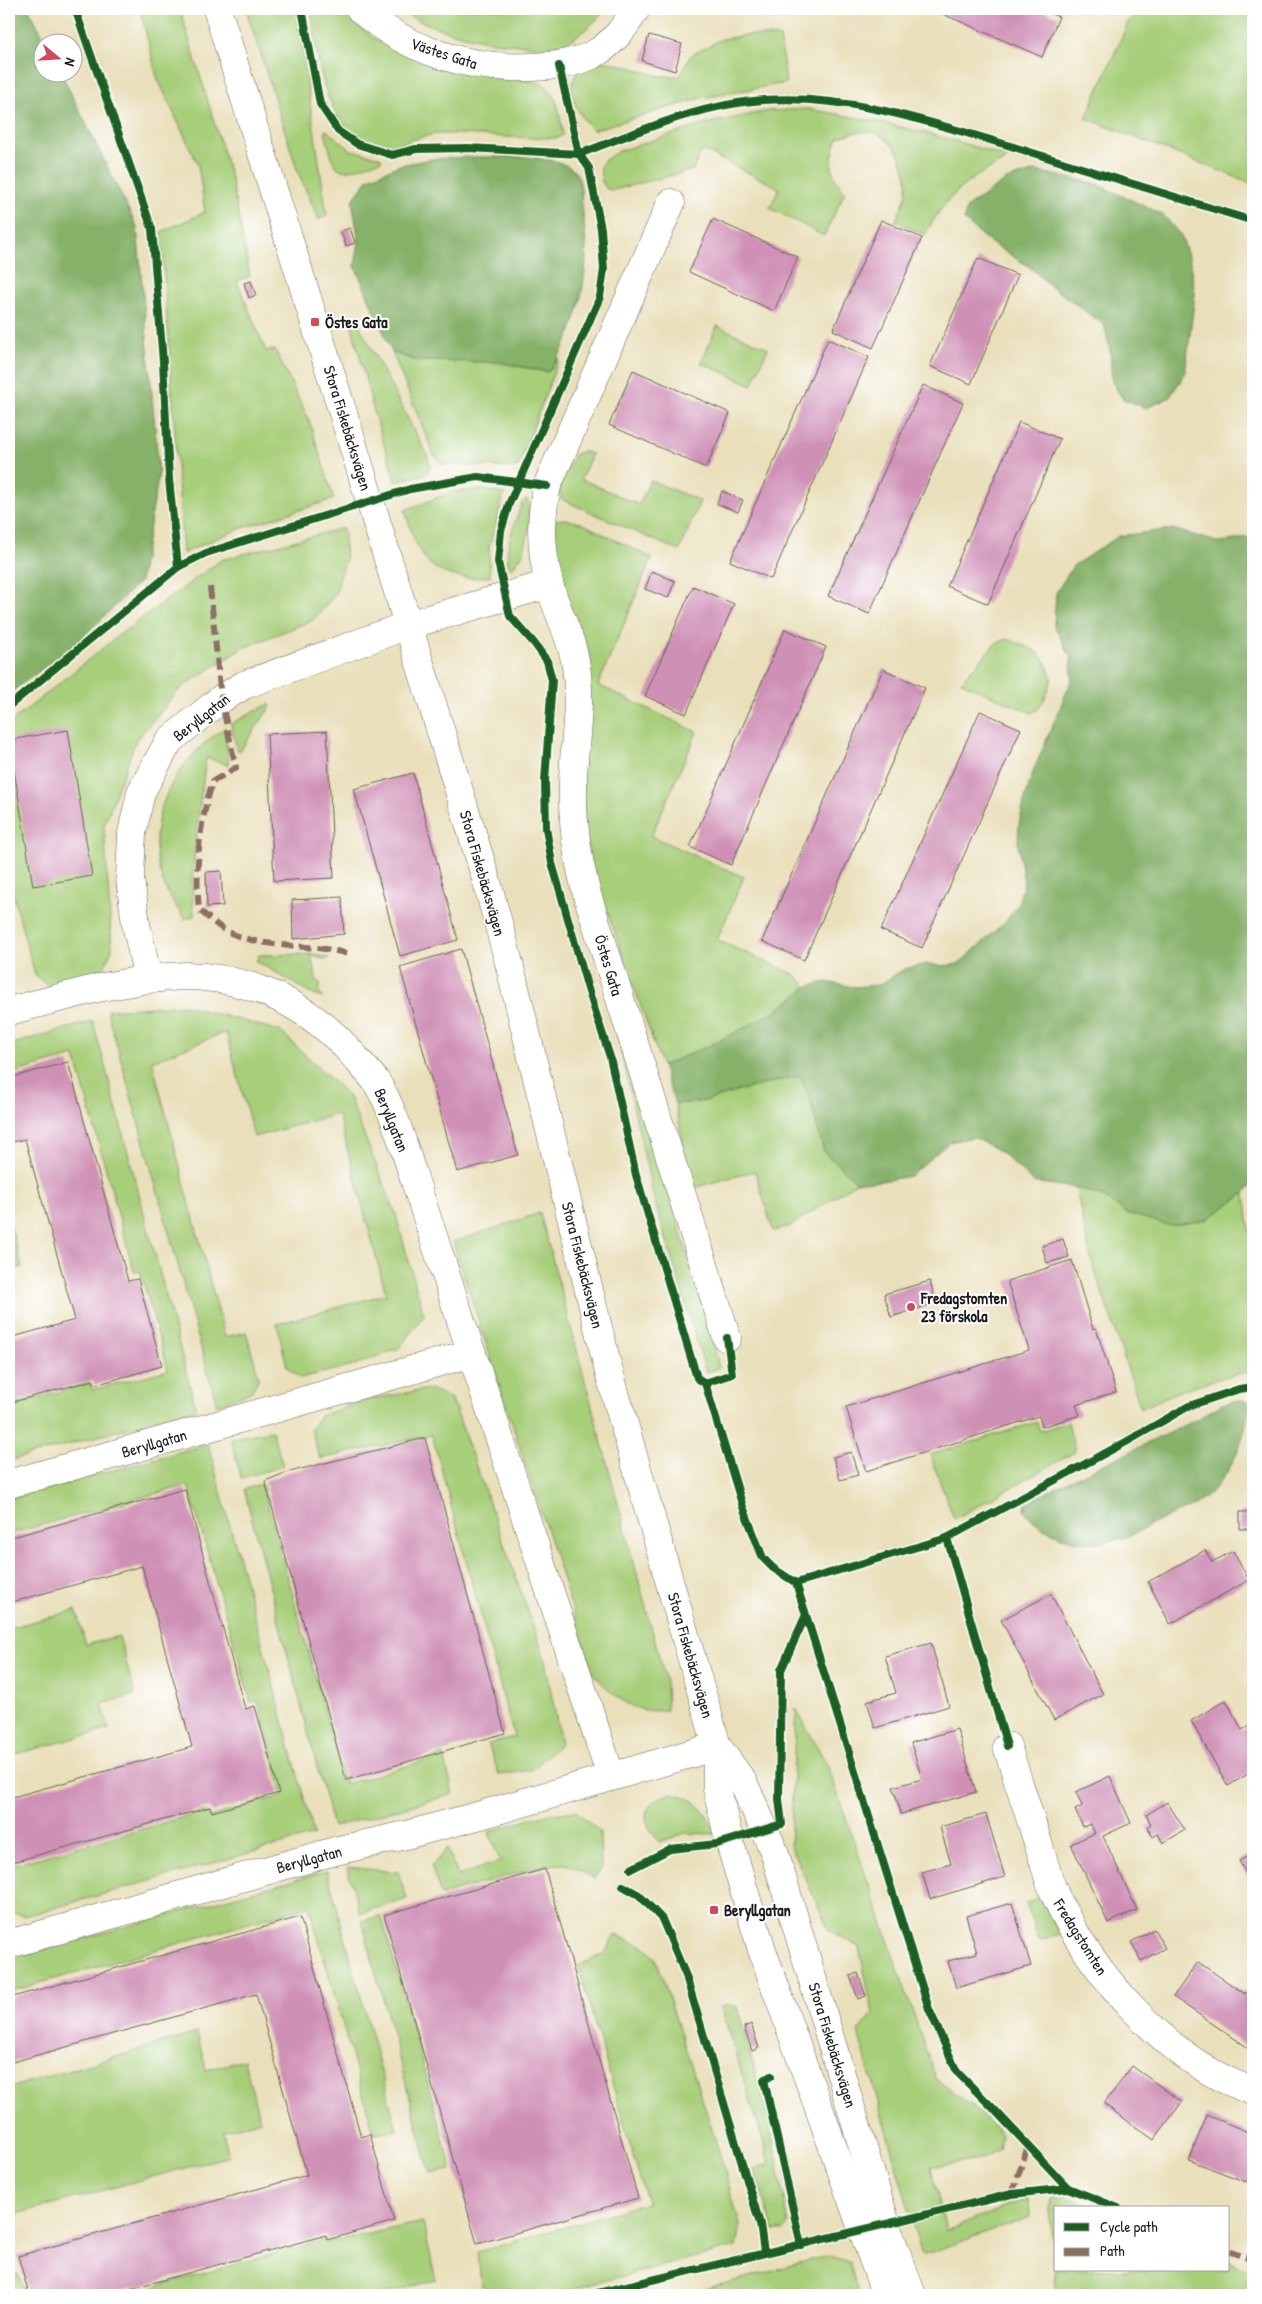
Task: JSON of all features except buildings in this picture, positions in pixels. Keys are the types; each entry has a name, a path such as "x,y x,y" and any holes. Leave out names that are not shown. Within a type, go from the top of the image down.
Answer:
{"street":[{"name":"Stora Fiskebäcksvägen","path":"217,9 408,625 508,959 609,1372 717,1746 717,1789 729,1840 762,1950 886,2295"},
{"name":"Västes Gata","path":"360,9 380,26 425,50 454,60 489,67 513,68 559,66 592,55 615,37 626,25 636,9"},
{"name":"Östes Gata","path":"671,203 548,486 544,500 542,535 549,584 566,627 576,664 579,692 573,786 574,824 578,857 589,900 726,1338"},
{"path":"408,625 549,584"},
{"name":"Beryllgatan","path":"148,979 136,924 130,879 132,833 141,792 169,741 221,699 244,686 408,625"},
{"name":"Beryllgatan","path":"9,1011 98,988 148,979 185,976 226,979 257,988 294,1005 336,1035 377,1083 394,1119 611,1777"},
{"name":"Beryllgatan","path":"9,1484 472,1353"},
{"name":"Stora Fiskebäcksvägen","path":"717,1746 744,1782 774,1850 888,2231 912,2295"},
{"name":"Beryllgatan","path":"9,1944 321,1855 406,1835 717,1746"},
{"name":"Fredagstomten","path":"1007,1746 1055,1896 1092,1961 1117,1991 1156,2031 1200,2065 1253,2091"}],"green space":[{"path":"18,9 29,9 41,32 32,32 32,82 65,82 137,227 159,473 140,581 79,641 9,694 9,13"},
{"path":"140,9 180,9 231,178 250,276 237,281 266,351 275,350 309,420 334,499 239,529 183,553 161,232 205,212 198,165 157,77"},
{"path":"246,9 296,9 327,215 319,220 298,172"},
{"path":"311,9 342,9 373,38 408,56 543,84 556,100 563,135 558,138 541,138 433,134 394,145 366,140 349,129 336,114 327,94 321,73"},
{"path":"396,9 594,9 603,13 579,35 561,44 542,46 490,41 457,34 411,17"},
{"path":"1134,9 1253,9 1253,184 1086,118"},
{"path":"749,35 780,37 786,83 702,98 593,130 581,116 575,104 572,86 577,72 585,64 609,62 661,76 680,76 691,55 722,39"},
{"path":"807,109 909,129 1009,158 982,173 960,189 942,208 925,235 896,221 907,193 906,174 896,149 882,136 875,133 857,132 838,138 833,154 832,166 835,178 845,192 824,236 770,208 779,188 702,150 693,170 613,190 607,189 602,182 600,167 605,160 619,151 708,123 769,111"},
{"path":"326,130 351,150 380,157 382,160 355,169 341,170 332,159"},
{"path":"522,157 551,160 572,169 578,176 586,242 584,279 577,313 571,330 557,360 548,372 498,362 417,361 392,352 355,266 359,241 352,201 369,178 400,165 431,159"},
{"path":"1035,171 1094,183 1162,214 1181,235 1190,262 1195,294 1185,374 1169,398 1146,408 1123,399 1112,382 1110,349 1104,325 1052,287 1028,266 988,241 964,220 967,207 1006,180"},
{"path":"351,317 354,317 357,321 427,455 430,466 427,473 396,482 375,416"},
{"path":"717,326 768,348 752,385 701,363"},
{"path":"392,352 417,361 498,362 547,372 559,358 518,468 441,464 434,455"},
{"path":"582,451 592,454 581,479 639,505 650,480 700,501 679,551 561,499 559,488 574,455"},
{"path":"485,490 504,494 489,548 490,576 477,578 459,577 434,567 420,552 405,510 455,491"},
{"path":"527,499 529,526 525,547 516,563 510,568 507,554 511,536 522,503"},
{"path":"564,519 581,523 652,558 598,685 697,732 651,836 744,877 717,940 796,975 807,987 791,1000 738,1032 662,1066 590,863 555,569 555,520"},
{"path":"343,528 346,558 335,595 313,620 243,648 182,687 136,740 104,825 112,949 102,972 48,986 35,975 9,880 9,724 119,635 221,560"},
{"path":"1173,529 1220,543 1253,536 1253,1184 1245,1193 1206,1220 1171,1226 1126,1213 1103,1197 1076,1188 1033,1182 1001,1152 974,1137 949,1142 910,1176 881,1181 857,1182 824,1152 809,1096 799,1076 705,1101 675,1104 662,1066 717,1042 782,1008 807,987 825,982 854,987 879,985 904,969 926,964 940,966 959,964 1005,922 1018,905 1024,882 1018,844 1019,824 1025,798 1033,772 1072,679 1071,657 1054,626 1056,593 1073,566 1119,536"},
{"path":"1007,639 1031,649 1041,656 1052,679 1042,704 1031,713 961,682 995,644"},
{"path":"269,704 271,706 240,751 237,750 231,724"},
{"path":"225,728 229,765 206,758 192,883 194,916 185,919 165,887 158,864 156,841 159,818 165,797 176,777 190,758 206,742"},
{"path":"313,954 329,958 327,960 311,956 317,981 321,984 318,992 323,998 316,996 256,961 259,955"},
{"path":"184,1005 280,1031 348,1095 395,1212 424,1315 399,1348 352,1366 300,1378 287,1367 277,1324 386,1294 338,1114 254,1137 226,1032 152,1061 225,1337 246,1332 259,1378 251,1392 217,1405 107,1010"},
{"path":"93,1021 196,1409 9,1461 9,1406 90,1383 92,1390 168,1370 140,1271 134,1272 75,1056 9,1074 9,1045"},
{"path":"616,1028 709,1322 719,1368 706,1372 653,1195"},
{"path":"799,1076 809,1096 824,1152 857,1182 789,1227 773,1231 755,1171 693,1188 675,1104 705,1101"},
{"path":"1076,1188 1103,1197 1126,1213 1206,1220 1245,1193 1253,1261 1253,1371 1224,1377 1196,1386 1168,1396 1141,1409 1090,1256"},
{"path":"540,1213 666,1682 667,1710 644,1710 626,1703 610,1691 594,1675 453,1242"},
{"path":"9,1220 22,1267 9,1271"},
{"path":"430,1389 452,1399 544,1656 561,1743 532,1770 499,1775 488,1744 514,1737 432,1435 320,1459 311,1429 320,1416 370,1399"},
{"path":"1241,1400 1250,1402 1242,1440 1232,1463 1218,1485 1204,1499 1192,1507 1131,1535 1103,1542 1073,1540 1059,1536 1046,1530 1024,1511 1026,1504 1056,1487 1194,1421 1222,1404"},
{"path":"1037,1422 1040,1431 1068,1422 1075,1452 954,1519 930,1455"},
{"path":"272,1431 283,1466 241,1478 231,1438"},
{"path":"208,1444 314,1835 25,1916 9,1912 9,1866 206,1811 209,1817 283,1795 258,1701 251,1702 188,1485 9,1534 9,1499"},
{"path":"262,1484 345,1784 444,1755 453,1794 333,1827 244,1489"},
{"path":"76,1610 86,1645 119,1636 135,1695 102,1704 109,1729 9,1756 9,1628"},
{"path":"796,1709 828,1766 936,2079 972,2106 1002,2134 999,2150 984,2158 931,2167 946,2231 1029,2198 1030,2216 922,2256 858,2032 873,2014 859,1947 829,1930 790,1845"},
{"path":"672,1793 688,1798 700,1807 709,1819 715,1834 685,1833 659,1842 648,1825 647,1811 657,1799"},
{"path":"576,1811 600,1832 601,1869 594,1879 577,1868 565,1864 546,1865 441,1895 431,1865 439,1859 447,1848 458,1876 500,1861 489,1832 539,1816"},
{"path":"347,1867 398,1872 407,1899 360,1913"},
{"path":"327,1871 397,2130 374,2133 309,1906 9,1992 9,1959"},
{"path":"1038,1898 1045,1901 1059,1935 1039,1941 1026,1903"},
{"path":"381,1915 452,2170 430,2173 362,1921"},
{"path":"615,1935 644,1946 656,1958 719,2151 740,2225 736,2247 549,2295 501,2295 481,2285 478,2252 647,2203 578,1966 604,1954"},
{"path":"730,2005 737,2007 739,2013 772,2134 789,2225 784,2230 774,2230 754,2169 770,2163 721,2007"},
{"path":"197,2033 206,2070 244,2060 260,2121 223,2131 229,2156 9,2216 9,2088"},
{"path":"1068,2197 1090,2206 1054,2206 1054,2262 1049,2208 1052,2198"},
{"path":"423,2222 436,2280 380,2295 124,2295 324,2240 326,2243"},
{"path":"828,2255 849,2262 859,2295 761,2295 760,2292 745,2295 683,2295"},
{"path":"1230,2262 1253,2271 1253,2291 1251,2290 1249,2295 1057,2295 1055,2272 1230,2272"},
{"path":"18,2274 25,2295 9,2295 9,2277"}],"marked path":[{"path":"210,587 221,699 236,768 213,781 208,797 199,845 199,910 223,929 254,941 319,948 351,955"},
{"path":"1012,2194 1028,2146"},
{"path":"1230,2252 1253,2260"}],"cycle path":[{"path":"75,9 152,229 163,362 169,479 178,567"},
{"path":"302,9 320,104 338,131 357,144 392,155 416,149 468,148 579,154 559,66"},
{"path":"705,1383 697,1378 636,1175 610,1057 588,989 552,863 546,828 545,781 552,680 547,661 510,616 498,562 501,531 509,504 600,297 604,269 601,229 589,168 579,154 670,120 716,107 764,100 795,99 825,101 855,105 915,118 1253,221"},
{"path":"9,706 178,567 206,553 410,489 478,477 547,486"},
{"path":"727,1338 732,1374 705,1383 743,1507 763,1558 773,1568 796,1583 929,2009 957,2072 1068,2188 1113,2206"},
{"path":"796,1583 947,1538 1189,1406 1239,1389 1253,1387"},
{"path":"947,1538 1007,1746"},
{"path":"631,1869 670,1849 717,1844 782,1824 779,1799 781,1670 805,1617"},
{"path":"623,1886 639,1895 662,1919 686,1976 760,2224 764,2252"},
{"path":"771,2076 764,2080 801,2245"},
{"path":"589,2295 1012,2194 1068,2188"}],"place":[{"name":"Östes Gata","path":"315,322"},
{"name":"Fredagstomten 23 förskola","path":"911,1307"},
{"name":"Beryllgatan","path":"714,1910"}]}
